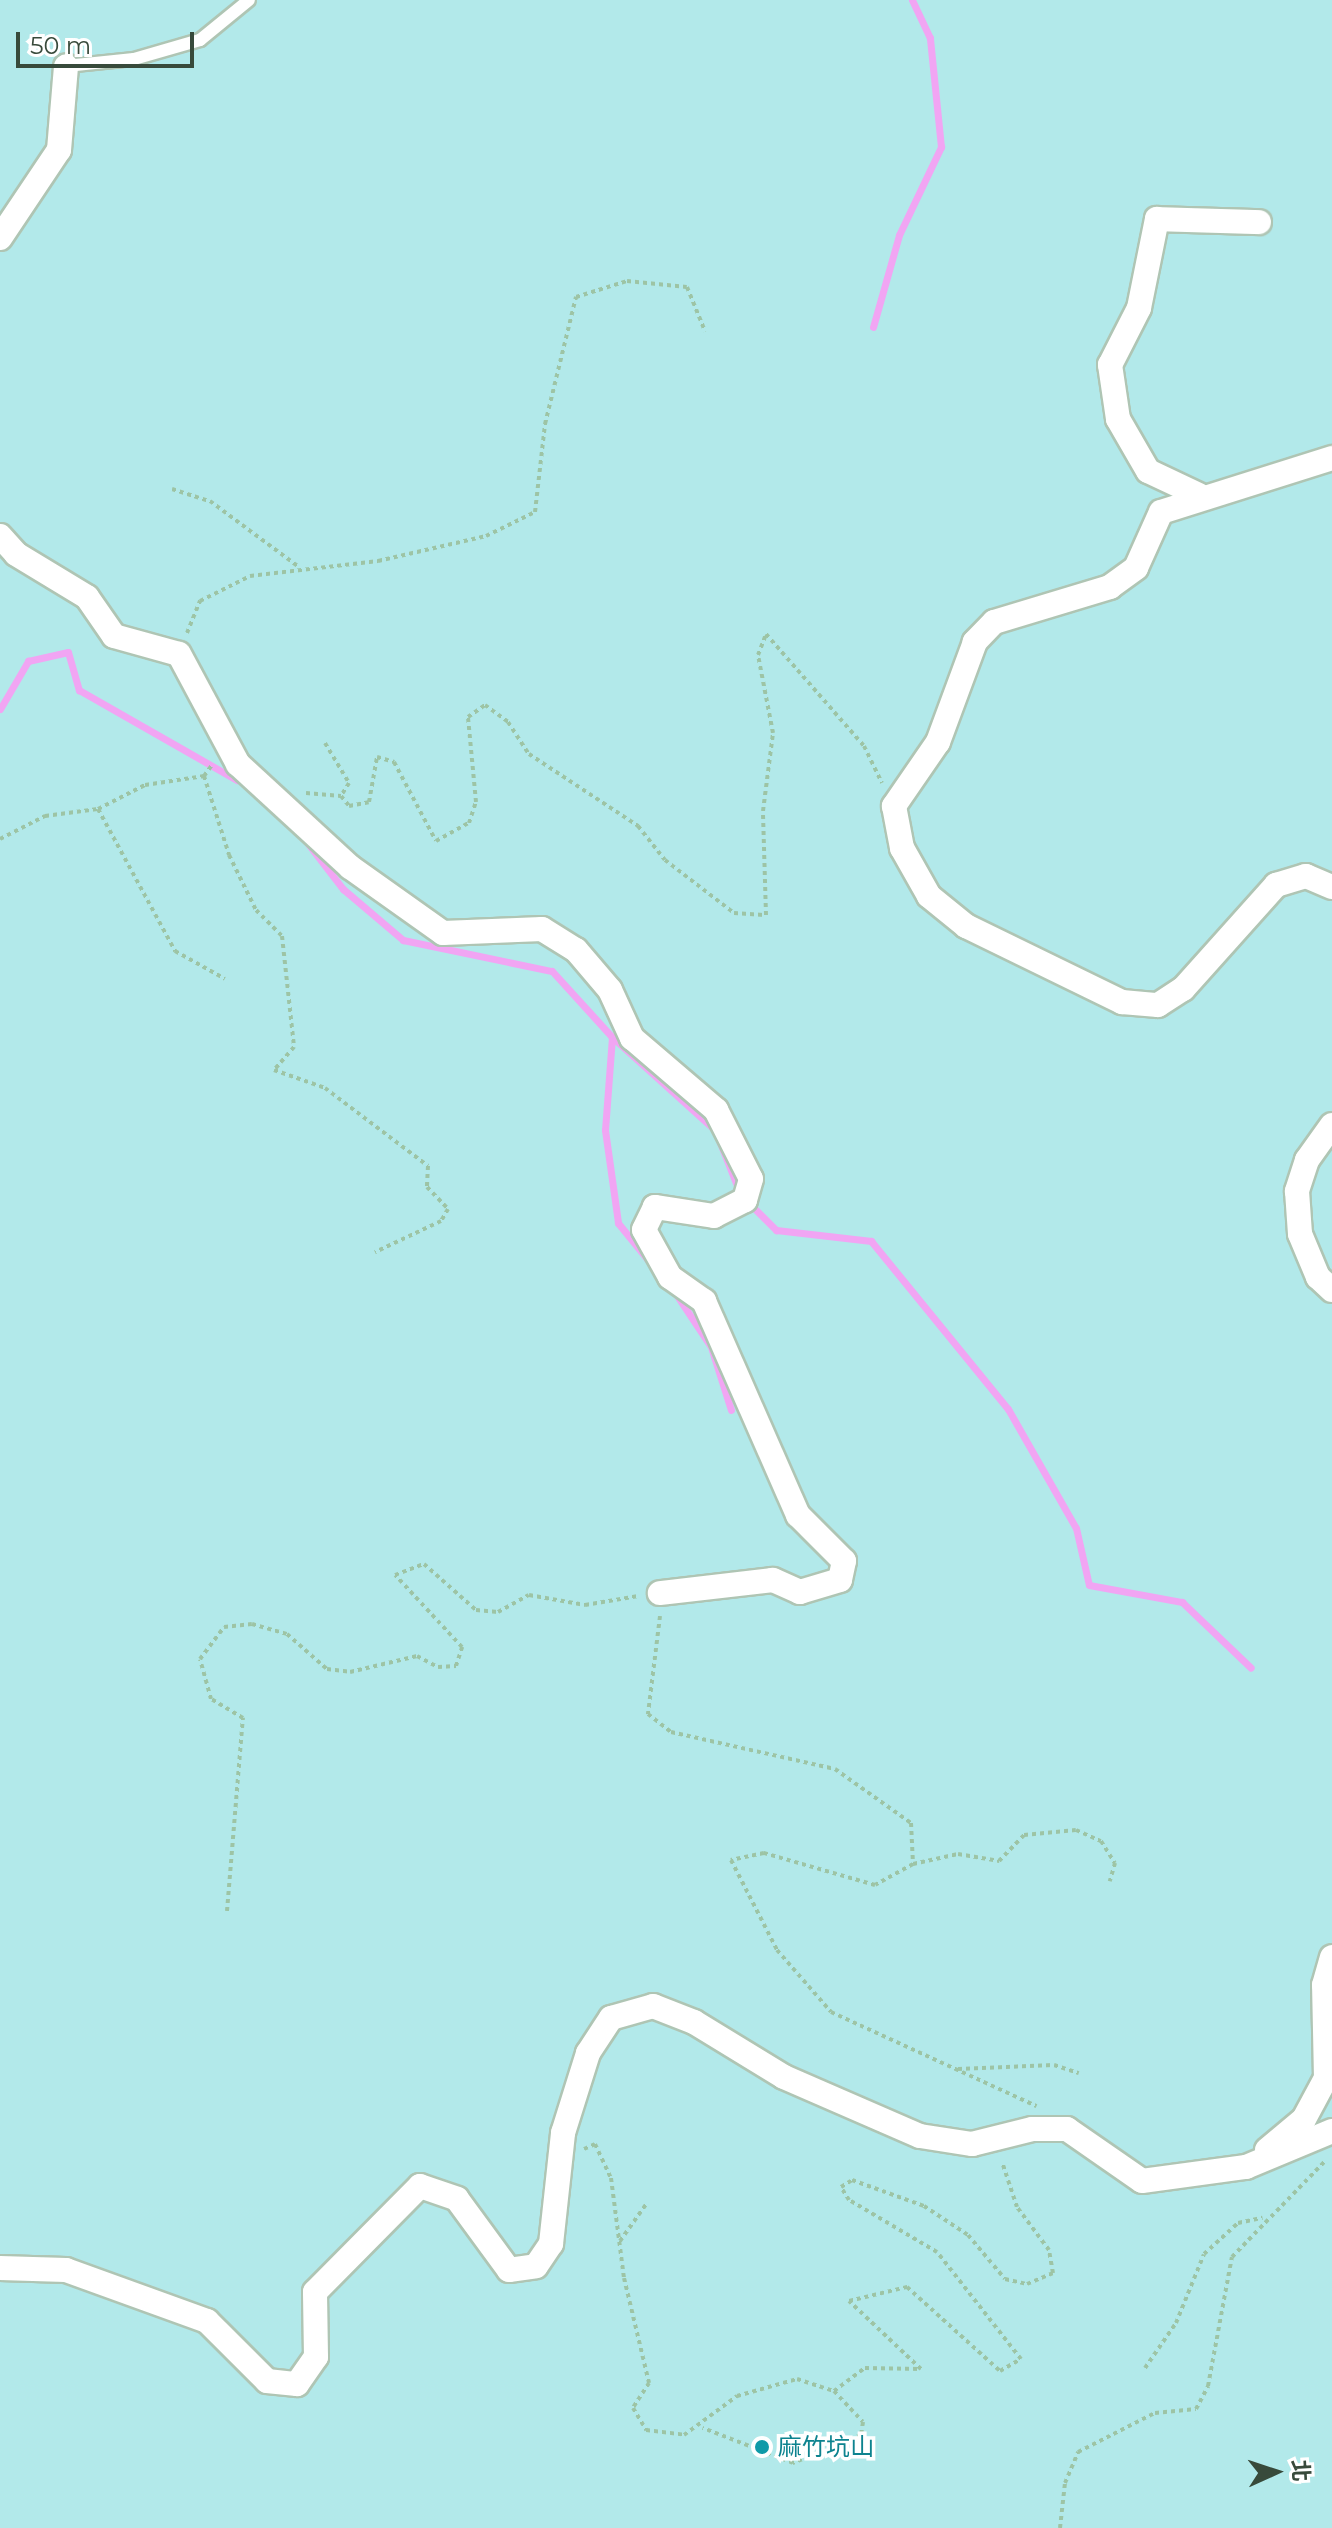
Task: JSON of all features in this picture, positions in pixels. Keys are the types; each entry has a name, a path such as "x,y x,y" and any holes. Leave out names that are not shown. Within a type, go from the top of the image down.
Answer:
{"street":[{"path":"0,238 59,150 66,66"},
{"path":"1199,495 1148,471 1118,419 1110,365 1139,308 1157,219 1259,222"},
{"path":"1332,458 1233,492 1199,495 1161,512 1136,568 1110,587 994,622 975,642 938,742 894,806 902,848 929,896 978,933 1122,1002 1158,1005 1183,989 1276,885 1306,876 1332,887"},
{"path":"0,536 16,554 87,597 114,636 179,654 226,743 265,790 350,867 443,933 542,929 576,950 610,990 632,1038 716,1110 751,1179 745,1200 714,1216 655,1207 644,1230 670,1277 704,1301 798,1515 844,1561 840,1580 800,1592 773,1580 660,1593"},
{"path":"1332,1125 1307,1160 1297,1191 1300,1234 1318,1277 1332,1290"},
{"path":"1246,2167 1304,2119 1326,2078 1324,1985 1332,1957"},
{"path":"0,2268 66,2270 207,2321 267,2381 297,2384 316,2357 315,2292 420,2186 457,2199 509,2270 536,2266 551,2244 563,2133 588,2053 611,2018 653,2006 694,2022 784,2077 920,2136 972,2144 1001,2136 1067,2129 1142,2181 1246,2167 1332,2131"}],"lane":[{"path":"66,66 134,59 200,40 249,0"}],"path":[{"path":"179,654 200,601 250,576 299,567 393,558 486,536 535,512 545,424 576,297 627,281 687,287 705,331"},
{"path":"172,489 210,501 299,567"},
{"path":"265,790 341,796 349,806 369,802 377,757 394,762 436,841 469,823 476,802 468,717 485,705 508,722 529,754 638,826 665,860 734,913 766,915 763,811 773,733 758,655 766,634 864,746 894,806"},
{"path":"0,839 45,816 98,809 145,785 204,776 226,743"},
{"path":"325,743 349,783 341,796"},
{"path":"204,776 236,869 256,910 282,936 294,1047 274,1070 325,1088 428,1166 427,1187 448,1209 441,1221 375,1252"},
{"path":"98,809 175,951 225,979"},
{"path":"227,1911 243,1718 211,1699 200,1659 224,1627 252,1624 287,1634 327,1669 350,1672 417,1656 438,1667 456,1666 462,1647 395,1575 424,1564 476,1610 498,1612 529,1595 585,1605 660,1593 648,1714 671,1732 846,1775 911,1823 913,1864"},
{"path":"1067,2129 1028,2100 831,2012 777,1950 731,1860 764,1853 875,1885 913,1864 958,1854 999,1861 1024,1835 1076,1830 1101,1841 1115,1863 1110,1881"},
{"path":"956,2069 1054,2065 1079,2073"},
{"path":"834,2391 865,2368 921,2369 849,2301 907,2287 1000,2371 1021,2359 937,2252 849,2200 841,2187 852,2180 924,2206 968,2235 1005,2279 1027,2284 1053,2273 1049,2250 1017,2207 1001,2136"},
{"path":"575,2161 595,2144 604,2158 649,2383 633,2408 646,2430 664,2436 703,2428 728,2432 764,2453 793,2463 831,2452 861,2435 863,2422 834,2391 797,2379 758,2387 703,2428"},
{"path":"1060,2528 1065,2483 1078,2452 1155,2413 1196,2409 1208,2386 1232,2257 1265,2218 1295,2198 1332,2153"},
{"path":"619,2243 630,2219 647,2203"},
{"path":"1145,2368 1176,2323 1204,2254 1238,2223 1265,2218"}],"shaded area":[{"path":"0,0 1332,0 1332,2528 0,2528"}],"waterway":[{"path":"873,327 899,235 941,147 930,38 912,0"},
{"path":"0,709 28,661 68,652 79,690 237,780"},
{"path":"306,841 343,889 403,940 552,971 612,1037 715,1130 740,1193"},
{"path":"612,1037 605,1130 618,1223 648,1260"},
{"path":"748,1202 776,1230 871,1241 1008,1409 1076,1528 1089,1585 1182,1602 1251,1668"},
{"path":"674,1291 711,1347 731,1410"}],"place":[{"name":"麻竹坑山","path":"762,2447"}]}
